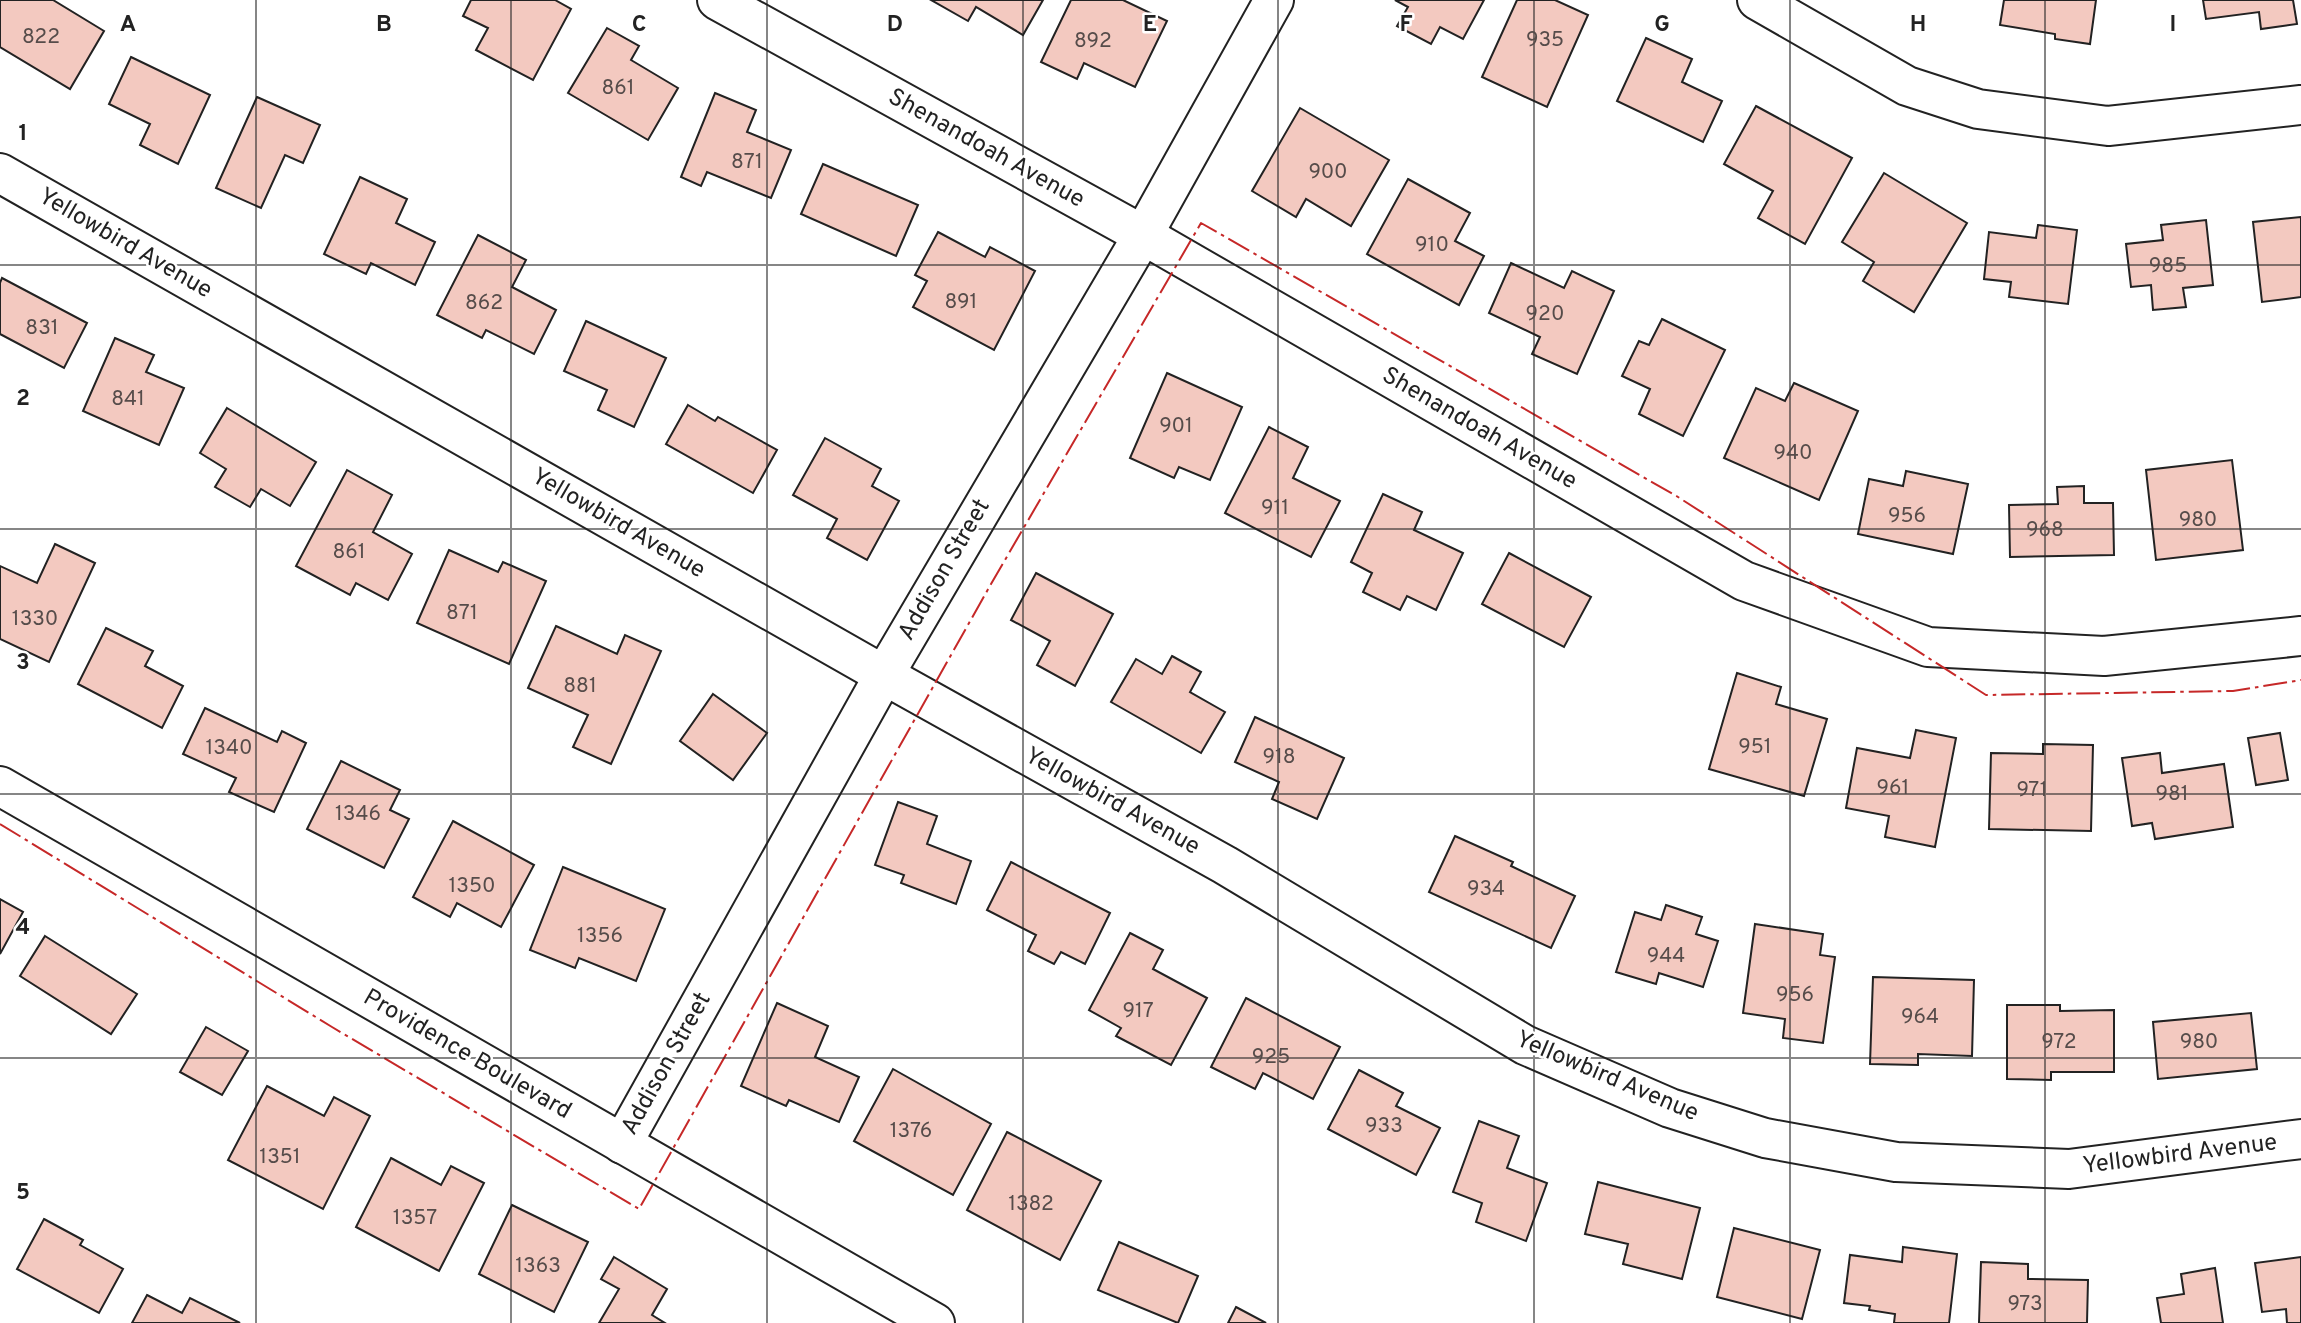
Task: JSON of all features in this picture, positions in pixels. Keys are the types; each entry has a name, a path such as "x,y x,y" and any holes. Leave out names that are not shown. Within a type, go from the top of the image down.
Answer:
{"street":[{"name":"Shenandoah Avenue","path":"717,0 1143,235 1744,582 1928,647 2104,656 2301,636"},
{"name":"Addison Street","path":"622,1144 884,675 1143,235 1274,0"},
{"path":"1757,0 1907,86 1978,109 2108,126 2301,105"},
{"name":"Yellowbird Avenue","path":"0,173 884,675 1225,865 1525,1045 1670,1108 1765,1138 1896,1162 2069,1169 2301,1139"},
{"name":"Providence Boulevard","path":"0,786 934,1323"}],"building":[{"path":"0,0 53,0 104,31 70,89 0,47"},
{"path":"471,0 555,0 571,9 533,80 476,50 488,28 463,16"},
{"path":"931,0 1043,0 1023,35 976,7 968,21"},
{"path":"1071,0 1123,0 1167,21 1135,87 1084,63 1077,79 1041,62"},
{"path":"1395,0 1484,0 1463,39 1440,27 1431,44 1397,26 1408,7"},
{"path":"1517,0 1555,0 1588,15 1547,107 1482,77"},
{"path":"2004,0 2096,0 2090,44 2055,39 2055,34 2000,25"},
{"path":"2203,0 2293,0 2297,24 2261,29 2259,12 2206,19"},
{"path":"607,28 639,46 631,60 678,88 648,140 568,93"},
{"path":"1646,38 1692,59 1682,82 1722,101 1703,142 1617,101"},
{"path":"131,57 210,95 178,164 140,145 150,124 109,104"},
{"path":"715,93 756,110 747,132 791,150 771,198 707,172 701,186 681,177"},
{"path":"257,97 320,125 303,163 285,155 261,208 216,188"},
{"path":"1756,106 1852,158 1805,244 1758,218 1773,191 1724,164"},
{"path":"1300,108 1389,160 1351,226 1306,199 1296,217 1252,191"},
{"path":"823,164 918,205 896,256 801,214"},
{"path":"1884,173 1967,223 1914,312 1863,281 1874,262 1842,242"},
{"path":"360,177 407,199 396,223 435,242 415,285 371,263 366,274 324,254"},
{"path":"1408,179 1470,213 1455,241 1484,256 1459,305 1367,254"},
{"path":"2301,217 2301,297 2262,302 2253,222"},
{"path":"2206,220 2213,285 2183,288 2186,307 2153,310 2151,285 2131,287 2126,244 2163,240 2161,225"},
{"path":"2038,225 2077,230 2068,304 2009,297 2011,282 1984,279 1989,232 2036,238"},
{"path":"938,232 985,257 990,247 1035,271 994,350 913,307 927,281 915,275"},
{"path":"478,235 526,260 512,287 556,310 534,354 486,330 482,338 437,315"},
{"path":"1511,263 1564,288 1572,271 1614,291 1577,374 1532,354 1540,337 1489,313"},
{"path":"2,278 87,323 64,368 0,334"},
{"path":"1662,319 1725,350 1683,436 1639,414 1650,389 1622,376 1639,341 1649,345"},
{"path":"586,321 666,358 634,427 598,410 607,390 564,371"},
{"path":"115,338 154,355 146,372 184,388 159,445 83,411"},
{"path":"1167,373 1242,407 1210,480 1179,467 1174,478 1130,458"},
{"path":"1794,383 1858,411 1819,500 1724,458 1756,388 1785,401"},
{"path":"688,405 715,421 718,417 777,450 753,493 666,444"},
{"path":"227,408 316,462 290,506 261,489 250,507 215,487 226,469 200,453"},
{"path":"1269,427 1308,447 1293,478 1340,501 1311,557 1225,513"},
{"path":"825,438 881,469 872,486 899,501 867,560 827,538 837,519 793,495"},
{"path":"2232,460 2243,550 2156,560 2146,470"},
{"path":"347,470 392,495 373,532 412,554 388,600 356,583 350,595 296,566"},
{"path":"1906,471 1968,484 1953,554 1858,534 1869,479 1903,486"},
{"path":"2084,486 2084,503 2113,503 2114,555 2010,557 2009,505 2058,504 2057,487"},
{"path":"1383,494 1422,512 1414,530 1463,553 1436,610 1407,596 1400,610 1363,592 1372,573 1351,562"},
{"path":"55,544 95,563 49,662 0,639 0,566 37,583"},
{"path":"449,550 498,572 503,562 546,581 509,664 417,623"},
{"path":"1509,553 1591,597 1564,647 1482,604"},
{"path":"1036,573 1113,614 1075,686 1037,665 1050,641 1011,620"},
{"path":"556,626 617,654 625,635 661,651 611,764 573,747 588,715 528,688"},
{"path":"106,628 153,651 145,666 183,686 162,728 78,684"},
{"path":"1172,656 1201,672 1190,692 1225,712 1201,753 1111,702 1136,659 1162,674"},
{"path":"1737,673 1781,687 1776,704 1827,719 1804,796 1709,769"},
{"path":"713,694 767,733 733,780 680,741"},
{"path":"205,708 277,742 282,731 306,743 274,812 229,792 236,778 183,754"},
{"path":"1255,717 1344,758 1317,819 1272,799 1279,782 1235,762"},
{"path":"1916,730 1956,738 1935,847 1885,837 1889,816 1846,808 1857,748 1910,758"},
{"path":"2280,733 2288,780 2256,785 2248,738"},
{"path":"2043,744 2093,745 2091,831 1989,829 1991,753 2043,754"},
{"path":"2160,753 2162,773 2224,764 2233,827 2155,839 2152,823 2132,826 2122,758"},
{"path":"341,761 400,790 390,810 409,819 384,868 307,829"},
{"path":"898,802 937,816 927,844 971,861 956,904 901,883 904,875 875,865"},
{"path":"453,821 534,865 501,927 457,903 450,917 413,897"},
{"path":"1455,836 1513,862 1511,866 1575,896 1551,948 1429,892"},
{"path":"1011,862 1110,913 1085,964 1061,952 1054,964 1028,951 1036,935 987,910"},
{"path":"563,867 665,909 636,981 579,958 575,968 530,950"},
{"path":"0,899 23,912 0,954"},
{"path":"1666,905 1702,917 1696,934 1718,941 1703,987 1659,973 1656,984 1616,972 1635,912 1661,920"},
{"path":"1755,924 1823,934 1820,955 1835,957 1823,1043 1783,1038 1785,1019 1743,1013"},
{"path":"1130,933 1163,950 1153,969 1207,998 1171,1065 1116,1036 1121,1028 1089,1010"},
{"path":"45,936 137,994 111,1034 20,976"},
{"path":"1873,977 1974,980 1972,1056 1918,1054 1918,1065 1870,1064"},
{"path":"1246,998 1340,1047 1313,1099 1263,1073 1255,1089 1211,1067"},
{"path":"777,1003 828,1026 815,1057 859,1077 839,1122 789,1100 786,1106 741,1086"},
{"path":"2007,1005 2060,1005 2060,1011 2114,1010 2114,1072 2051,1072 2051,1080 2007,1079"},
{"path":"2251,1013 2257,1069 2158,1079 2153,1022"},
{"path":"206,1027 248,1051 222,1095 180,1072"},
{"path":"893,1069 991,1124 953,1195 854,1141"},
{"path":"1359,1070 1403,1093 1396,1106 1440,1128 1416,1175 1328,1129"},
{"path":"267,1086 324,1116 334,1097 370,1116 323,1209 228,1160"},
{"path":"1479,1121 1519,1136 1507,1168 1547,1183 1526,1241 1476,1222 1482,1203 1453,1192"},
{"path":"1007,1132 1101,1181 1060,1260 967,1210"},
{"path":"391,1158 441,1185 451,1166 484,1183 439,1271 356,1227"},
{"path":"1598,1182 1700,1208 1682,1279 1623,1264 1628,1244 1585,1234"},
{"path":"512,1205 588,1242 554,1312 479,1274"},
{"path":"44,1219 83,1240 80,1245 123,1269 99,1313 17,1269"},
{"path":"1734,1228 1820,1250 1802,1319 1717,1297"},
{"path":"1119,1242 1198,1276 1178,1323 1098,1290"},
{"path":"1903,1247 1957,1254 1949,1323 1894,1323 1895,1314 1869,1310 1870,1306 1844,1303 1850,1255 1902,1262"},
{"path":"614,1257 667,1289 652,1315 665,1323 599,1323 619,1289 601,1279"},
{"path":"2301,1257 2301,1323 2287,1323 2286,1309 2262,1312 2255,1263"},
{"path":"1981,1262 2028,1264 2028,1279 2088,1280 2087,1323 1979,1323"},
{"path":"2215,1268 2223,1323 2161,1323 2157,1298 2184,1294 2181,1274"},
{"path":"147,1295 182,1313 190,1298 240,1323 132,1323"},
{"path":"1236,1307 1266,1323 1228,1323"}],"power":[{"path":"0,824 332,1027 639,1209 991,584 1201,223 1678,497 1986,695 2233,691 2301,680"}]}
